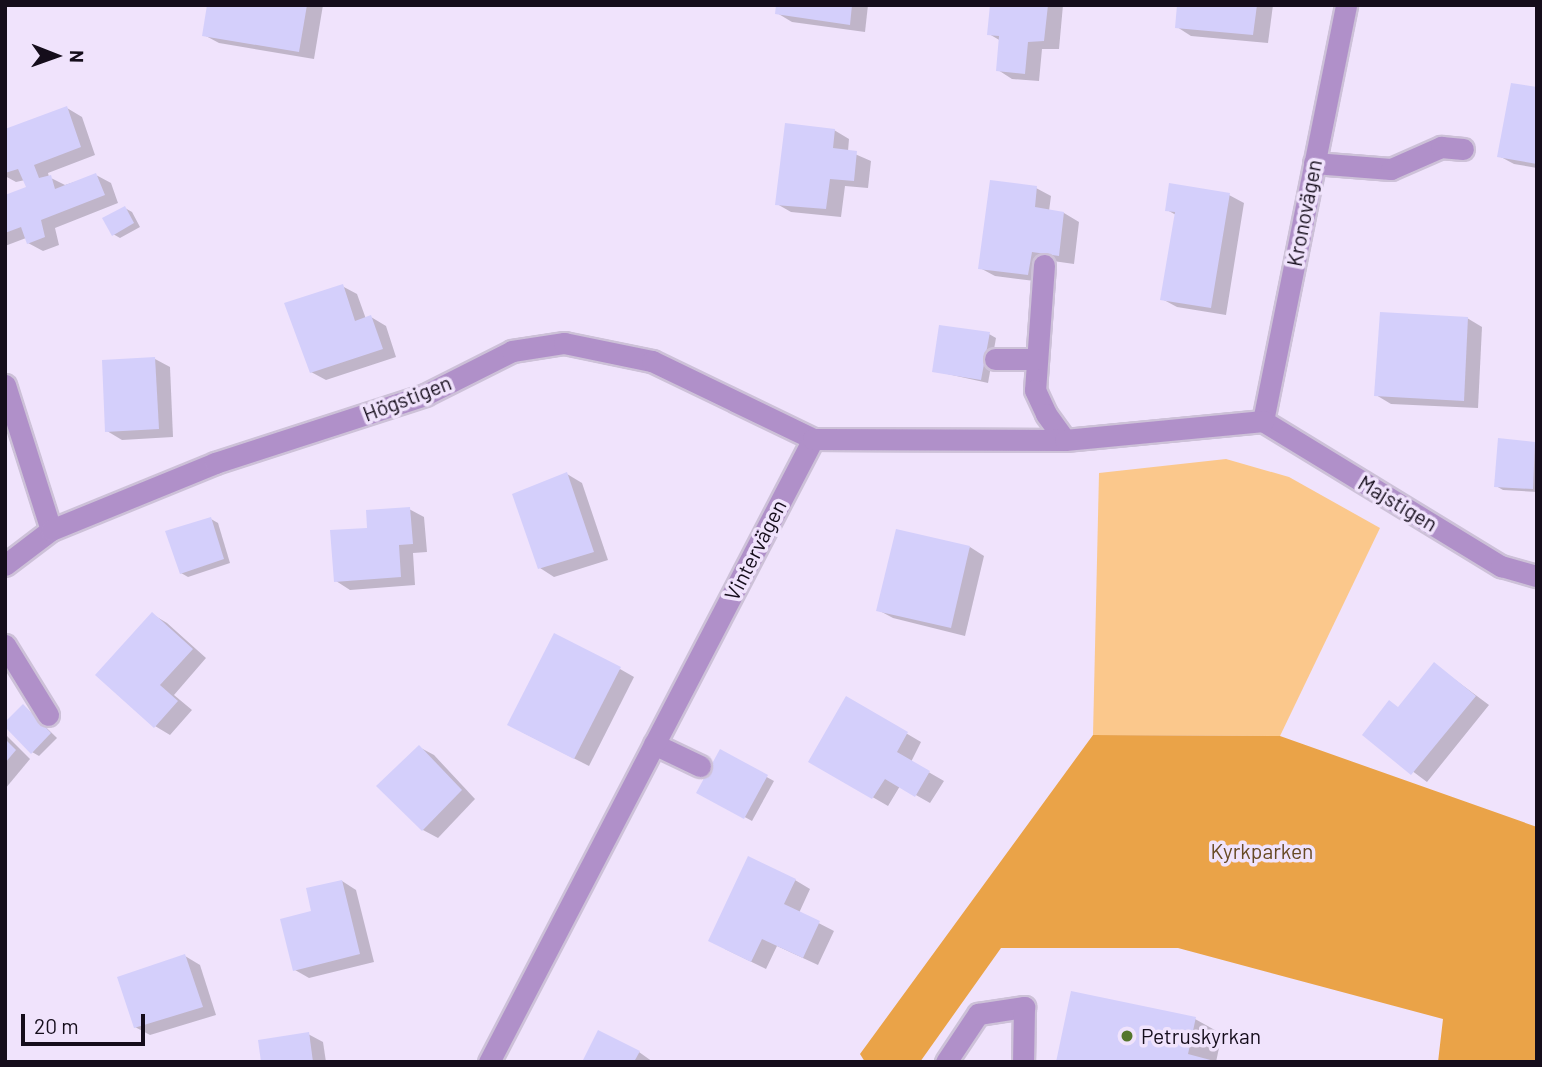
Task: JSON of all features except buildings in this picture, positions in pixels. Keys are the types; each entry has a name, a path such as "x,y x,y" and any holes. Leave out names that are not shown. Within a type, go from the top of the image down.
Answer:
{"street":[{"name":"Kronovägen","path":"1263,421 1346,5"},
{"path":"1314,163 1391,169 1441,147 1463,149"},
{"path":"1044,265 1035,390 1045,414 1065,440"},
{"name":"Högstigen","path":"5,565 51,530 215,463 425,395 512,351 564,343 652,361 813,439"},
{"path":"995,359 1037,359"},
{"path":"5,385 51,530"},
{"path":"813,439 1065,440 1263,421"},
{"name":"Majstigen","path":"1263,421 1501,566 1537,576"},
{"name":"Vintervägen","path":"489,1062 813,439"},
{"path":"5,645 48,715"},
{"path":"654,744 700,766"},
{"path":"946,1062 978,1014 1024,1007 1023,1062"}],"shaded area":[{"path":"1226,459 1289,477 1380,528 1280,736 1093,735 1099,473"}],"green space":[{"name":"Kyrkparken","path":"1093,735 1280,736 1537,827 1537,1062 1438,1062 1443,1019 1178,948 1001,948 920,1062 865,1062 860,1054"}],"place":[{"name":"Petruskyrkan","path":"1127,1036"}]}
